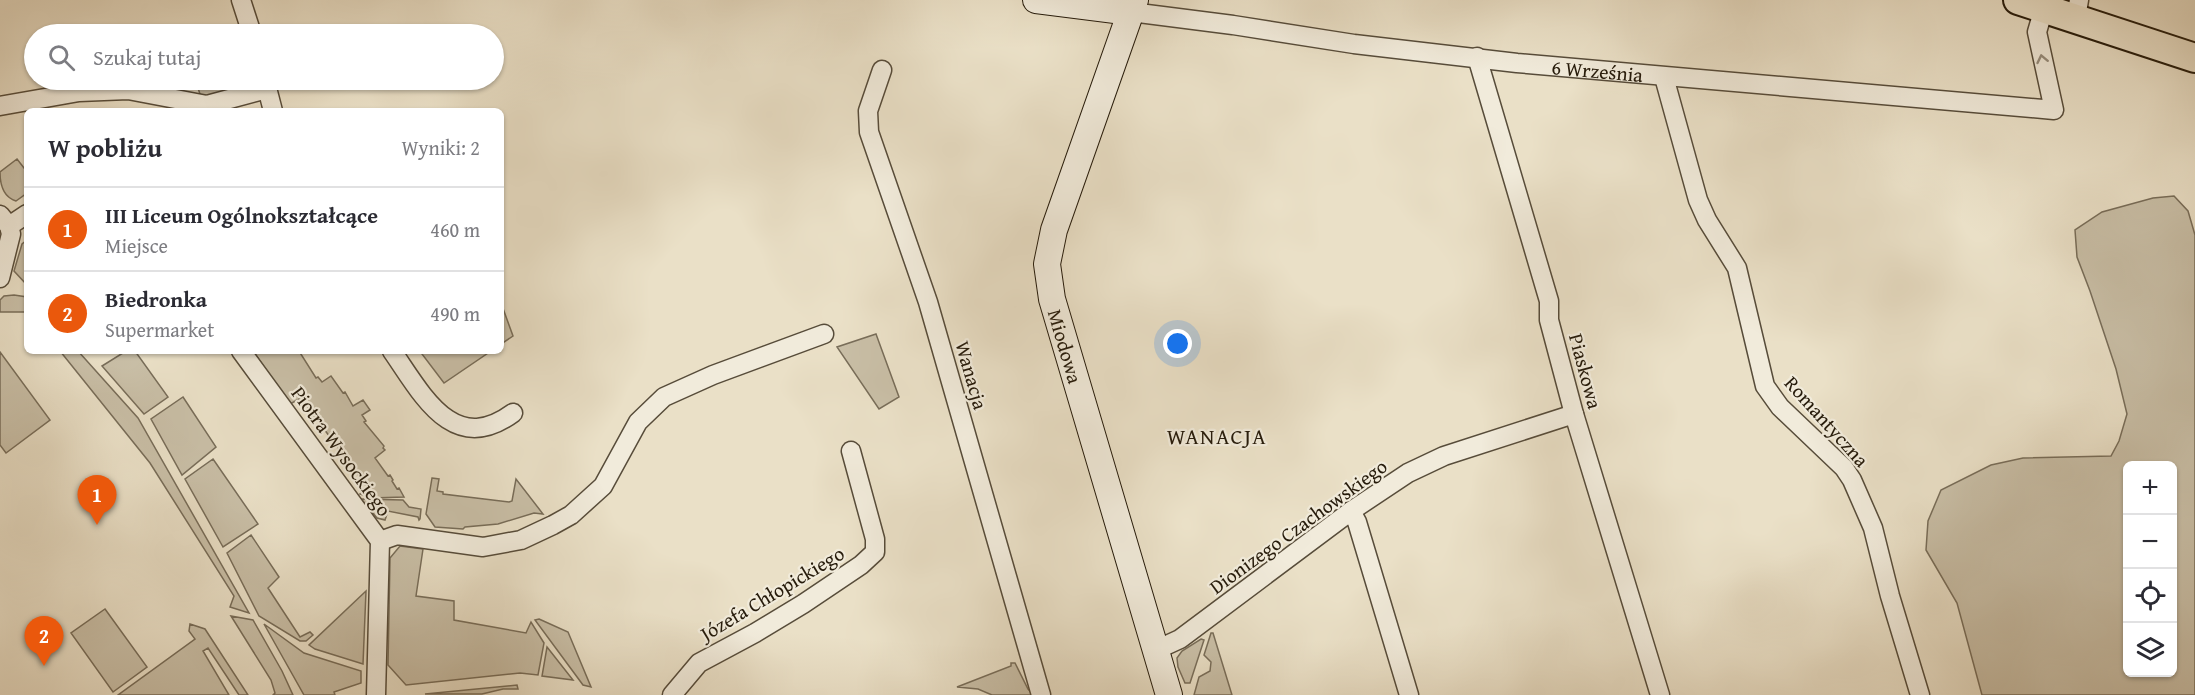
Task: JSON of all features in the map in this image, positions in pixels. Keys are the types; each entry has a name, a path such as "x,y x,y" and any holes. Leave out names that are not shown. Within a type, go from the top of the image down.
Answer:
{"main road":[{"path":"2031,4 2077,9 2195,58"}],"street":[{"path":"241,0 249,24"},
{"name":"6 Września","path":"1036,0 1133,6 1354,44 1664,77 2054,110 2031,4"},
{"name":"Miodowa","path":"1133,6 1054,230 1047,264 1052,299 1169,695"},
{"name":"Piaskowa","path":"1477,57 1549,301 1549,320 1574,414 1660,695"},
{"name":"Wanacja","path":"882,70 868,111 868,132 928,302 1041,695"},
{"name":"Romantyczna","path":"1664,77 1698,200 1707,220 1737,268 1766,386 1780,407 1844,468 1852,480 1873,528 1890,596 1920,695"},
{"path":"0,106 79,92 128,90 207,105 249,90"},
{"path":"268,90 272,108"},
{"path":"0,278 11,234 5,221 24,215"},
{"path":"380,541 397,535 483,547 521,540 554,525 571,514 603,486 638,422 664,397 713,375 824,334"},
{"name":"Piotra Wysockiego","path":"243,354 380,541 376,695"},
{"path":"394,354 431,406 452,423 471,428 486,427 499,423 513,413"},
{"name":"Dionizego Czachowskiego","path":"1156,650 1180,639 1351,511 1408,473 1444,456 1574,414"},
{"name":"Józefa Chłopickiego","path":"672,695 699,663 789,613 861,565 874,552 875,539 851,451"},
{"path":"1351,511 1358,522 1409,695"}],"shaded area":[{"path":"199,90 231,90 201,97"},
{"path":"17,159 24,168 24,195 16,201 8,196 3,190 0,172"},
{"path":"2174,196 2188,211 2195,235 2195,695 1982,695 1957,603 1926,550 1928,521 1941,490 1991,465 2023,458 2111,456 2119,441 2127,414 2116,369 2077,257 2075,230 2102,212 2153,198"},
{"path":"24,242 24,282 14,271"},
{"path":"4,296 24,297 24,312 0,312 0,300"},
{"path":"504,311 513,336 504,342"},
{"path":"876,334 899,397 879,409 837,347"},
{"path":"0,352 50,420 6,453 0,445"},
{"path":"62,354 81,354 138,418 249,613 230,607 234,596 150,463"},
{"path":"121,354 137,354 168,397 144,414 102,366"},
{"path":"255,354 301,354 316,378 318,377 322,382 331,376 343,393 345,392 353,406 363,400 370,410 362,415 366,421 364,422 385,450 375,458 388,476 390,475 404,497 371,498 360,494 367,487 301,398 290,404"},
{"path":"422,354 487,354 444,383"},
{"path":"183,397 216,447 182,475 151,419"},
{"path":"213,459 258,524 223,547 185,479"},
{"path":"432,478 439,479 437,491 443,494 509,502 512,501 516,479 543,514 534,513 498,524 463,529 435,527 426,514"},
{"path":"361,499 403,500 409,507 421,509 420,519 388,511 385,520 377,518"},
{"path":"251,535 279,577 268,588 300,637 310,632 313,635 306,641 300,641 259,616 227,553"},
{"path":"400,546 423,549 416,596 454,601 454,620 526,633 531,622 544,643 538,675 520,673 406,685 388,665 390,558"},
{"path":"366,591 363,664 309,645"},
{"path":"105,609 147,667 113,692 71,633"},
{"path":"231,616 253,620 293,695 273,695 275,693 271,680"},
{"path":"539,619 568,632 591,687 583,685 535,620"},
{"path":"190,624 205,629 248,695 239,695 208,648 203,651 229,695 118,695 195,639 189,631"},
{"path":"264,624 304,653 361,671 361,683 334,692 335,695 304,695"},
{"path":"1211,633 1213,633 1232,695 1194,695 1199,677 1210,671 1211,662 1204,655"},
{"path":"1201,639 1204,640 1190,683 1185,683 1177,658 1182,651"},
{"path":"547,647 573,680 542,676"},
{"path":"1011,663 1015,663 1028,689 1034,695 992,695 978,689 957,687 1011,666"},
{"path":"517,685 518,689 503,689 482,694 425,694"}],"place":[{"name":"III Liceum Ogólnokształcące","path":"97,525"},
{"name":"Biedronka","path":"44,666"}],"district":[{"name":"WANACJA","path":"1217,436"}]}
